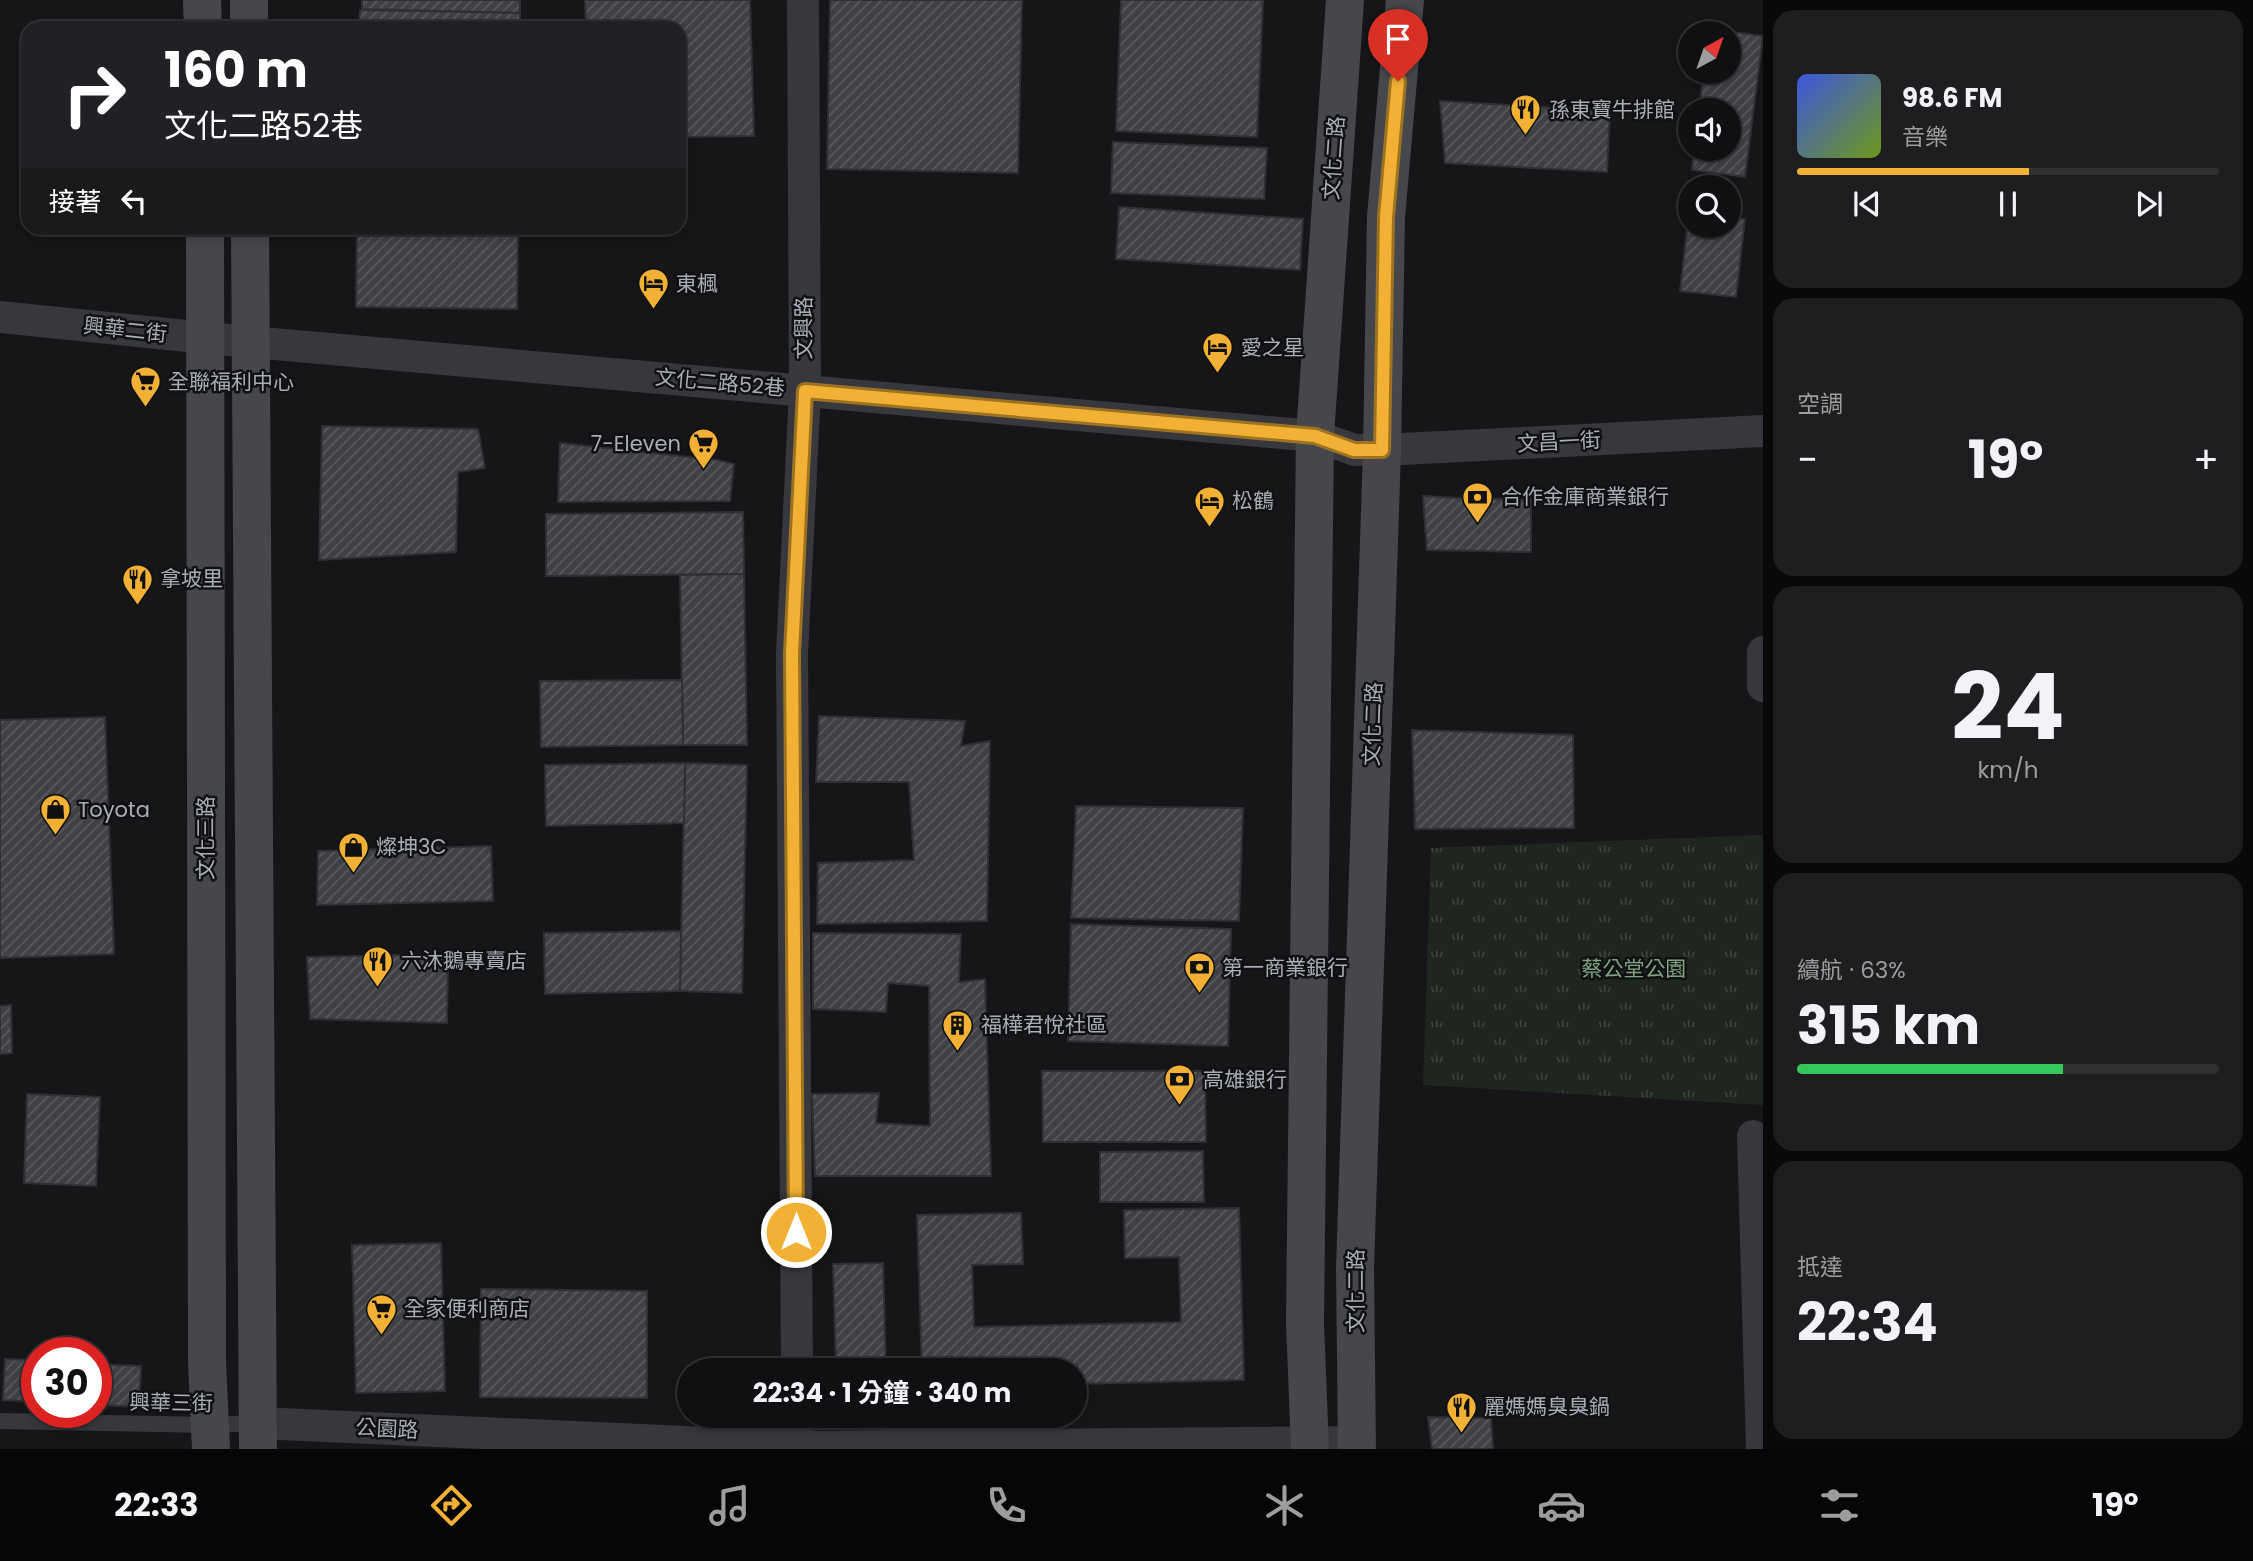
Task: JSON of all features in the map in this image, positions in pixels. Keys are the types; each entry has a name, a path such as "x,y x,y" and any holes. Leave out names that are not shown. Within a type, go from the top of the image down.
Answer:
{"street":[{"path":"202,0 203,21"},
{"path":"249,0 249,21"},
{"name":"文興路","path":"797,1358 792,653 805,391 803,0"},
{"name":"文化二路","path":"1310,1445 1305,1309 1315,436 1345,0"},
{"name":"文化二路","path":"1357,1446 1356,1254 1368,450 1405,0"},
{"name":"文化三路","path":"205,235 207,1319 211,1437"},
{"path":"250,235 258,1436"},
{"name":"興華二街","path":"0,317 250,341"},
{"name":"文化二路52巷","path":"250,341 1315,436 1368,450"},
{"name":"文昌一街","path":"1368,450 1763,431"},
{"path":"1763,652 1763,686"},
{"path":"1753,1136 1762,1449"},
{"path":"797,1428 797,1447"},
{"name":"公園路","path":"258,1436 797,1447 1357,1446"}],"lane":[{"name":"興華三街","path":"0,1421 211,1437 258,1436"}],"green space":[{"name":"蔡公堂公園","path":"1763,835 1763,1105 1423,1085 1431,848"}],"building":[{"path":"362,0 520,0 520,13 362,9"},
{"path":"585,0 750,0 754,136 686,137 686,21 586,21"},
{"path":"830,0 1022,0 1018,173 827,169"},
{"path":"1121,0 1263,0 1257,137 1116,131"},
{"path":"360,10 520,13 520,21 359,21"},
{"path":"1741,33 1763,36 1745,177 1692,170 1693,161 1741,161 1741,98 1701,98 1702,84 1741,84"},
{"name":"孫東寶牛排館","path":"1440,101 1610,111 1607,172 1445,163"},
{"path":"1113,142 1267,148 1264,199 1111,193"},
{"path":"1119,207 1303,219 1300,270 1116,259"},
{"path":"1741,218 1745,219 1736,297 1680,291 1686,238 1741,238"},
{"path":"357,235 518,235 517,309 356,307"},
{"path":"322,426 478,429 485,468 458,472 456,552 319,560"},
{"path":"560,443 734,464 730,501 558,502"},
{"name":"合作金庫商業銀行","path":"1423,496 1531,499 1531,552 1427,550"},
{"path":"743,512 744,574 546,576 546,514"},
{"path":"744,574 747,745 683,745 680,575"},
{"path":"682,680 683,745 541,747 540,681"},
{"path":"819,716 965,721 961,746 990,741 987,921 817,924 818,863 914,860 909,782 816,782"},
{"name":"Toyota","path":"105,717 114,954 0,958 0,720"},
{"path":"1412,730 1573,735 1574,828 1415,829"},
{"path":"685,763 747,765 742,993 680,991"},
{"path":"685,763 684,823 546,826 545,765"},
{"path":"1076,806 1243,808 1239,921 1071,918"},
{"path":"491,846 493,901 317,905 318,851"},
{"path":"1071,924 1231,929 1228,1046 1068,1041"},
{"path":"681,931 680,991 545,994 544,933"},
{"name":"福樺君悅社區","path":"813,933 961,934 959,982 985,979 991,1176 815,1176 812,1094 879,1093 876,1123 930,1126 929,986 888,983 886,1012 813,1009"},
{"name":"六沐鵝專賣店","path":"448,954 447,1023 310,1019 307,957"},
{"path":"11,1005 12,1053 0,1054 0,1006"},
{"path":"1042,1071 1205,1071 1206,1142 1043,1142"},
{"path":"27,1094 100,1097 96,1186 24,1183"},
{"path":"1203,1151 1204,1202 1100,1202 1100,1152"},
{"path":"1239,1208 1244,1380 1087,1384 1087,1358 922,1358 917,1215 1021,1213 1023,1264 972,1265 974,1327 1181,1322 1179,1257 1125,1258 1124,1210"},
{"path":"441,1243 445,1391 356,1393 352,1245"},
{"path":"883,1263 886,1358 836,1358 833,1264"},
{"path":"481,1289 647,1291 647,1398 480,1397"},
{"path":"5,1359 21,1360 21,1401 3,1400"},
{"path":"112,1365 141,1366 139,1407 112,1406"},
{"name":"麗媽媽臭臭鍋","path":"1428,1417 1491,1418 1493,1449 1432,1449"}],"place":[{"name":"孫東寶牛排館","path":"1526,137"},
{"name":"東楓","path":"653,311"},
{"name":"愛之星","path":"1218,375"},
{"name":"全聯福利中心","path":"145,409"},
{"name":"7-Eleven","path":"704,471"},
{"name":"合作金庫商業銀行","path":"1478,524"},
{"name":"松鶴","path":"1209,528"},
{"name":"拿坡里","path":"137,606"},
{"name":"Toyota","path":"55,837"},
{"name":"燦坤3C","path":"353,874"},
{"name":"六沐鵝專賣店","path":"378,988"},
{"name":"第一商業銀行","path":"1199,995"},
{"name":"福樺君悅社區","path":"958,1052"},
{"name":"高雄銀行","path":"1180,1107"},
{"name":"全家便利商店","path":"381,1336"},
{"name":"麗媽媽臭臭鍋","path":"1461,1434"}],"route":[{"path":"796,1232 792,653 805,391 1315,436 1354,450 1382,450 1386,217 1398,81"}]}
